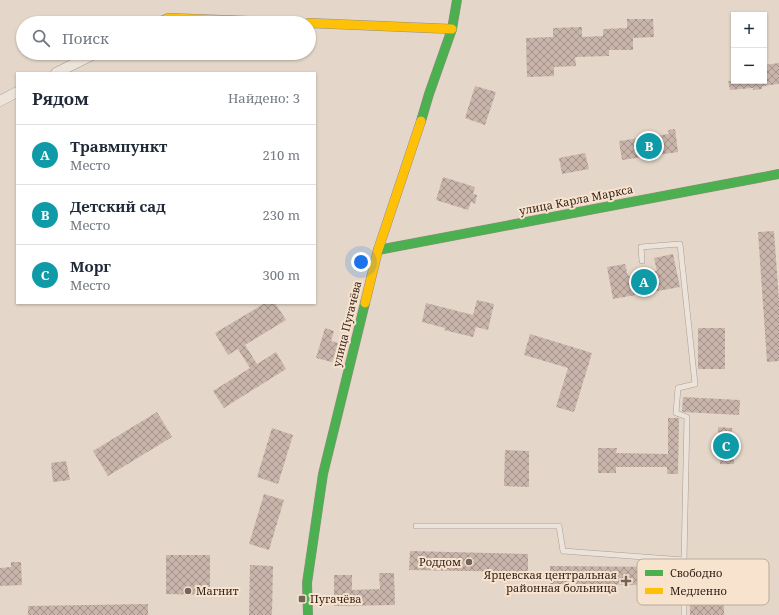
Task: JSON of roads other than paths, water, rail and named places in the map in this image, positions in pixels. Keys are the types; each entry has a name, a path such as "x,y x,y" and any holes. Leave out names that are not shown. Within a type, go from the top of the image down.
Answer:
{"street":[{"name":"улица Пугачёва","path":"308,615 307,583 323,474 378,250 452,29 456,0"},
{"path":"316,23 452,29"},
{"path":"58,72 82,60"},
{"path":"0,101 16,93"},
{"name":"улица Карла Маркса","path":"378,250 779,174"}],"lane":[{"path":"642,261 641,247 680,244 696,384 678,388 676,413 687,416 684,559"},
{"path":"416,526 559,526 563,551 671,559"}],"place":[{"name":"Детский сад","path":"649,146"},
{"name":"Травмпункт","path":"644,282"},
{"name":"Морг","path":"726,446"},
{"name":"Роддом","path":"469,562"},
{"name":"Ярцевская центральная районная больница","path":"626,581"},
{"name":"Магнит","path":"188,591"},
{"name":"Пугачёва","path":"302,599"}]}
